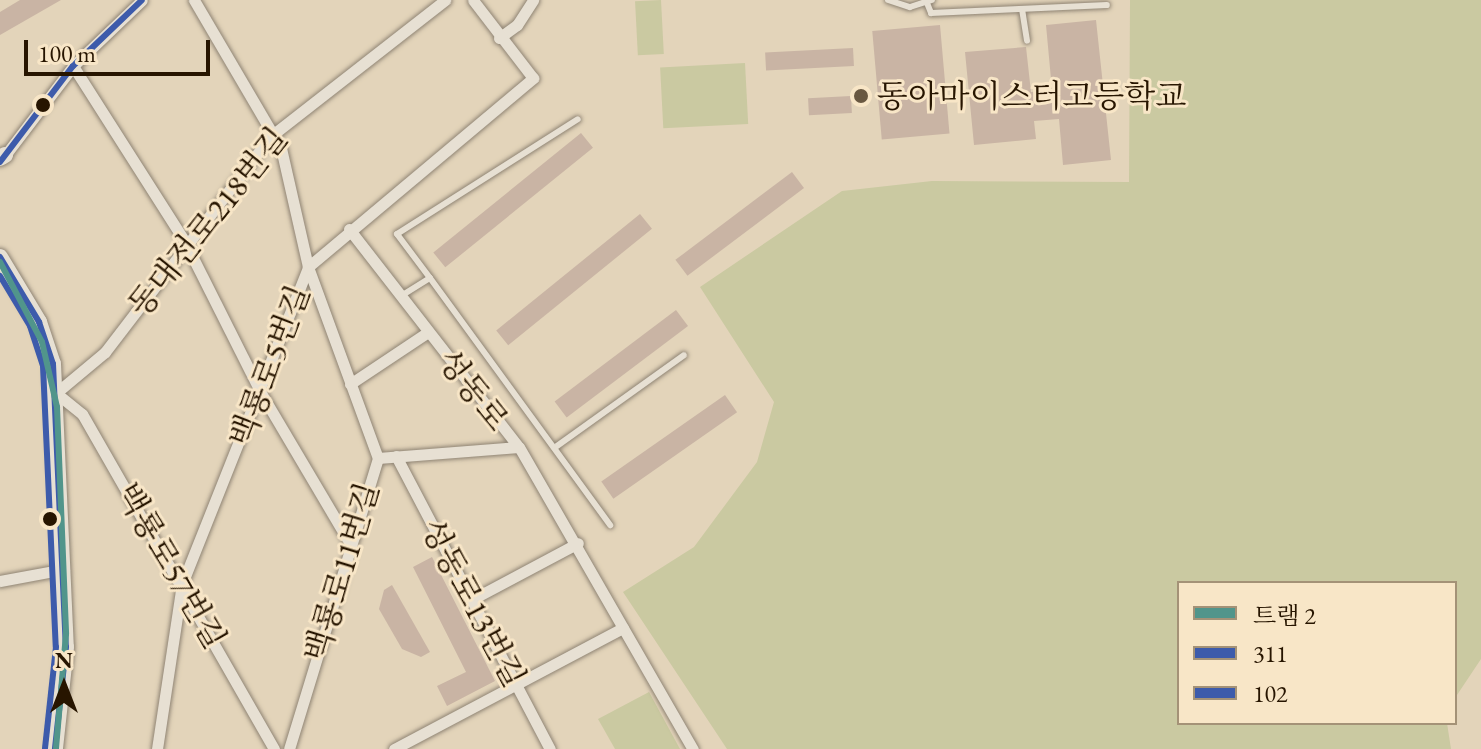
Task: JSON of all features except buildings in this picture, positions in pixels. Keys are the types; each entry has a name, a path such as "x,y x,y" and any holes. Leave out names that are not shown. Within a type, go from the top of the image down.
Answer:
{"main road":[{"path":"3,263 39,322 56,393 66,647 55,749"}],"street":[{"path":"2,158 73,66 142,0"},
{"name":"백룡로11번길","path":"194,0 271,136 281,148 308,267 378,458 349,542 289,749"},
{"name":"동대전로218번길","path":"56,393 105,352 185,242 271,136 445,0"},
{"name":"백룡로5번길","path":"157,749 182,584 261,393 308,267 349,229 533,78 499,38 473,0"},
{"path":"499,38 517,25 533,0"},
{"path":"73,66 185,242 261,393 349,542"},
{"name":"성동로","path":"349,229 519,447 578,543 693,749"},
{"name":"성동로","path":"350,384 428,332"},
{"name":"백룡로57번길","path":"56,393 82,414 274,749"},
{"name":"성동로","path":"378,458 519,447"},
{"name":"성동로13번길","path":"396,456 550,749"},
{"path":"471,600 578,543"},
{"path":"0,581 64,569"},
{"path":"397,748 515,682 623,628"}],"lane":[{"path":"888,0 910,7 930,2 931,13 1107,5"},
{"path":"1022,9 1027,41"},
{"path":"578,119 397,234 557,446 610,525"},
{"path":"401,296 430,278"},
{"path":"557,446 684,355"}],"green space":[{"path":"661,0 664,54 638,55 635,1"},
{"path":"1130,0 1481,0 1481,659 1457,695 1457,581 1177,581 1177,725 1447,725 1451,749 727,749 623,592 694,547 757,462 774,402 700,287 842,191 932,181 1129,182"},
{"path":"745,63 748,124 663,128 660,67"},
{"path":"649,692 680,749 615,749 598,719"}],"tram line":[{"name":"2","path":"0,262 42,342 57,407 66,634 56,749"}],"transit line":[{"name":"311","path":"0,162 73,66 142,0"},
{"name":"311","path":"0,257 39,322 53,364 66,647 55,749"},
{"name":"102","path":"0,276 30,326 43,366 56,647 45,748"}],"place":[{"name":"동아마이스터고등학교","path":"861,96"}]}
